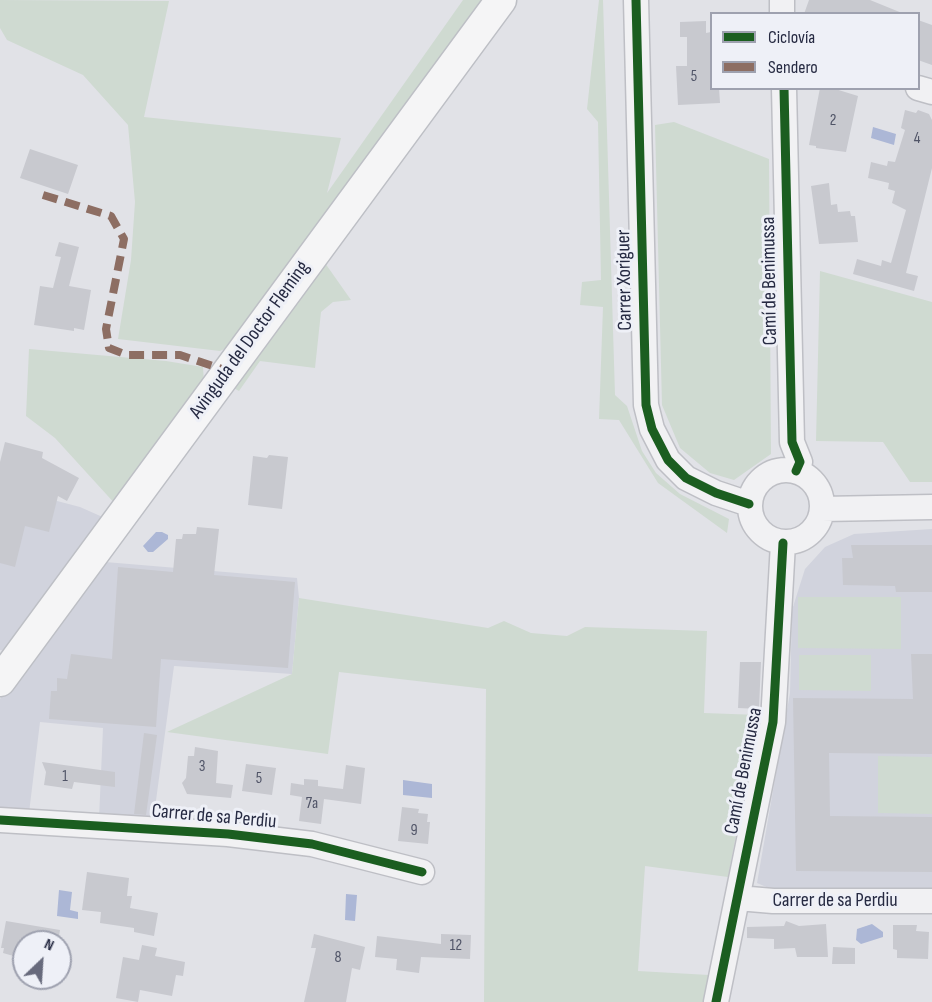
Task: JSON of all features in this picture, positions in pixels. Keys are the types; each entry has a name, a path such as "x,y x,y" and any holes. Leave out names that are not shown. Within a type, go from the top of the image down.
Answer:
{"main road":[{"name":"Avinguda del Doctor Fleming","path":"0,681 501,0"}],"street":[{"name":"Carrer Xoriguer","path":"636,0 646,405 652,429 668,460 686,478 716,493 749,504"},
{"name":"Camí de Benimussa","path":"784,90 792,442 800,462 796,471"},
{"path":"780,470 796,471 810,479 819,492 822,508 816,526 802,539 783,543 765,537 753,522 749,504 754,488 765,476 780,470"},
{"path":"822,508 932,507"},
{"name":"Camí de Benimussa","path":"716,1002 773,722 783,543"},
{"name":"Carrer de sa Perdiu","path":"0,820 228,834 312,844 422,872"},
{"name":"Carrer de sa Perdiu","path":"738,898 772,902 932,901"}],"shaded area":[{"path":"0,0 169,1 144,117 341,138 327,193 463,0 487,0 237,343 220,351 118,339 131,260 135,202 128,125 83,75 7,40 0,28"},
{"path":"599,0 603,0 615,395 627,406 642,451 656,473 680,494 729,519 727,533 658,483 619,420 599,419 603,307 580,305 582,282 601,280 598,122 587,109"},
{"path":"674,122 769,159 771,454 734,480 710,473 680,448 662,405 655,125"},
{"path":"325,263 351,300 333,302 321,312 315,368 260,361 239,391 230,386"},
{"path":"820,271 932,302 932,482 910,482 883,442 816,441"},
{"path":"29,349 166,361 203,367 204,383 117,506 55,438 26,416"},
{"path":"0,486 80,507 107,519 105,562 297,578 299,598 292,674 174,666 153,823 99,819 103,728 40,722 29,813 0,811 0,699 25,666 6,651 0,650"},
{"path":"932,529 932,889 771,889 757,883 790,693 792,610 805,569 825,547 854,534"},
{"path":"798,597 901,597 901,649 798,648"},
{"path":"299,598 488,628 504,621 531,633 567,636 585,627 707,631 704,713 759,715 728,877 645,866 638,971 709,975 703,1002 484,1002 486,689 339,672 328,754 167,732 292,674"},
{"path":"799,655 871,655 871,691 799,690"},
{"path":"878,756 932,757 932,814 878,813"}],"water":[{"path":"873,127 896,134 894,145 871,138"},
{"path":"156,532 168,535 168,539 153,552 148,552 143,546"},
{"path":"403,780 432,784 432,798 403,795"},
{"path":"59,890 72,892 70,910 78,912 78,919 57,916"},
{"path":"346,894 357,895 355,921 345,920"},
{"path":"872,924 883,932 883,937 861,944 856,940 857,929"}],"building":[{"path":"809,0 870,0 900,12 805,12"},
{"path":"706,21 706,33 710,32 710,90 719,90 720,103 678,105 676,66 687,66 687,37 680,37 680,22"},
{"path":"920,21 932,25 932,65 920,61"},
{"path":"820,90 838,90 858,96 846,152 809,145"},
{"path":"905,110 916,113 918,110 929,114 932,120 932,168 906,273 918,276 914,291 853,274 857,259 881,266 882,260 891,263 906,210 892,203 895,191 888,189 889,183 868,178 871,162 887,166 888,161 895,162 905,130 901,128"},
{"path":"30,149 78,165 68,194 20,178"},
{"path":"829,183 831,205 837,204 838,212 850,211 851,216 855,216 858,242 819,244 811,186"},
{"path":"59,242 79,247 69,286 91,290 84,330 74,328 74,331 34,325 40,286 53,288 61,257 55,256"},
{"path":"5,442 43,452 42,458 79,478 67,501 58,496 49,532 25,526 15,567 0,563 0,462"},
{"path":"269,455 288,457 282,509 248,505 253,456 267,458"},
{"path":"197,527 219,529 214,575 295,582 288,668 161,659 156,727 49,719 51,691 57,691 57,678 67,679 71,654 112,659 118,567 173,572 176,539 182,539 183,534 196,534"},
{"path":"851,545 932,545 932,592 896,592 895,586 843,585 842,558 853,558"},
{"path":"911,654 932,654 932,754 829,753 830,816 932,817 932,872 796,871 793,698 913,699"},
{"path":"740,662 761,662 759,709 738,708"},
{"path":"144,733 157,735 146,815 134,814"},
{"path":"195,747 218,751 216,783 233,785 231,798 187,794 182,783 186,778 188,756 194,756"},
{"path":"42,762 115,772 115,787 74,782 72,789 44,785 46,772"},
{"path":"246,764 276,768 272,795 242,791"},
{"path":"346,765 365,768 361,804 324,799 321,824 299,821 302,797 290,795 291,783 304,785 304,779 318,780 318,786 343,789"},
{"path":"402,807 419,809 418,813 428,814 427,822 430,822 428,844 398,841"},
{"path":"87,872 129,878 127,896 132,896 130,908 158,913 154,936 134,932 134,928 100,923 101,912 82,910"},
{"path":"6,921 60,930 12,930 12,956 3,953 4,948 1,948"},
{"path":"786,921 799,926 826,924 828,957 797,957 795,948 774,949 774,939 747,938 747,927 784,926"},
{"path":"893,925 917,925 916,931 929,932 928,959 897,958 897,950 893,949"},
{"path":"314,934 365,947 360,970 352,968 346,1002 304,1002 316,948 311,948"},
{"path":"441,934 471,935 470,959 421,957 419,973 396,970 397,959 375,957 377,936 441,944"},
{"path":"142,945 157,948 155,956 185,962 183,976 176,975 172,996 140,990 138,1002 116,998 123,957 139,960"},
{"path":"833,947 855,948 855,964 832,964"}],"marked path":[{"path":"43,195 111,216 124,239 106,329 109,348 127,355 180,355 228,371"}],"cycle path":[{"path":"636,0 646,405 652,429 668,460 686,478 716,493 749,504"},
{"path":"784,90 792,442 800,462 796,471"},
{"path":"716,1002 773,722 783,543"},
{"path":"0,820 228,834 312,844 422,872"}]}
